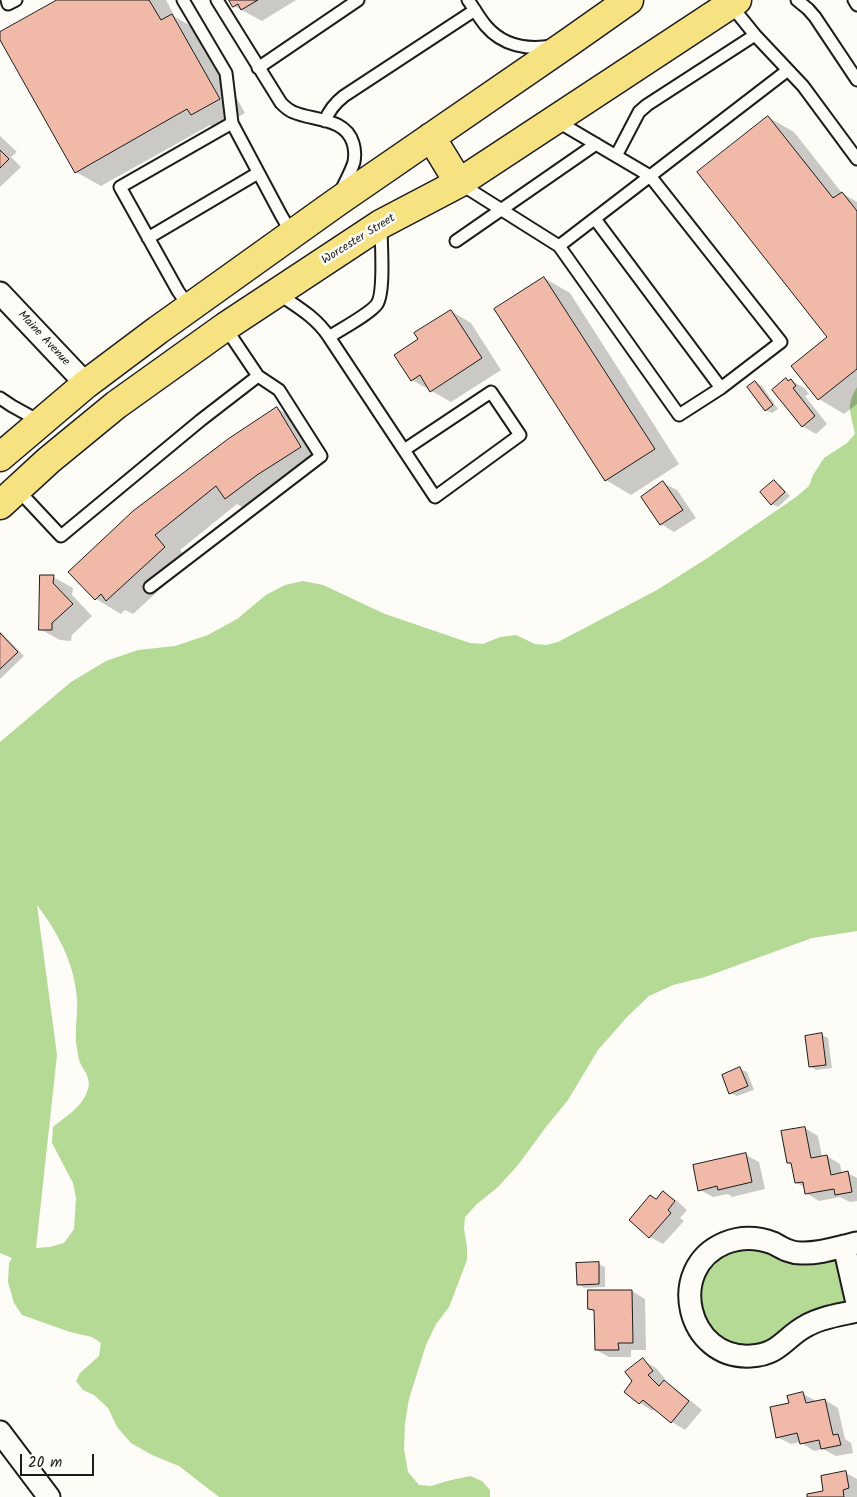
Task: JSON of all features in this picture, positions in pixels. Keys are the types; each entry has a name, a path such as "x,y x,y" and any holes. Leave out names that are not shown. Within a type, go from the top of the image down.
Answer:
{"highway":[{"path":"0,457 86,384 190,308 337,202 629,0"},
{"name":"Worcester Street","path":"8,497 49,460 116,405 224,327 381,224 459,183 733,2"},
{"path":"431,137 459,183"}],"street":[{"name":"Maine Avenue","path":"0,293 86,384"},
{"path":"857,1303 850,1245 799,1253 784,1250 760,1239 747,1238 723,1244 702,1260 691,1280 689,1302 692,1316 699,1330 709,1341 721,1350 735,1355 750,1356 766,1354 781,1346 806,1326 822,1319 857,1311"},
{"path":"0,1432 49,1497"}],"lane":[{"path":"7,0 8,4 16,0"},
{"path":"184,0 226,73 232,123 292,234"},
{"path":"217,0 274,95 287,109 325,121 348,132 354,146 354,163 337,202"},
{"path":"258,68 358,0"},
{"path":"468,0 490,31 497,37 516,46 537,48 568,43"},
{"path":"797,0 815,17 857,80"},
{"path":"854,0 857,6"},
{"path":"733,2 755,35 815,102 857,159"},
{"path":"325,121 328,112 344,96 475,10"},
{"path":"616,156 639,112 647,105 755,35"},
{"path":"558,246 788,70"},
{"path":"459,183 558,246 679,415 721,388 781,342 650,176 555,120"},
{"path":"190,308 178,291 120,187 232,123"},
{"path":"456,241 596,144"},
{"path":"148,238 258,173"},
{"path":"595,218 721,388"},
{"path":"329,337 371,310 377,304 381,290 381,224"},
{"path":"277,293 314,318 322,326 434,497 520,435 491,392 404,450"},
{"path":"150,587 321,456 279,390 258,376 224,327"},
{"path":"8,497 61,536 201,420 258,376"},
{"path":"1,400 40,422"}],"green space":[{"path":"857,387 857,931 812,938 705,977 673,985 649,996 627,1017 598,1050 568,1100 518,1165 498,1187 477,1204 465,1217 464,1229 467,1260 449,1307 436,1324 426,1345 409,1399 405,1423 404,1449 408,1472 419,1485 431,1486 470,1476 482,1481 490,1490 490,1497 219,1497 179,1466 152,1455 131,1443 117,1427 108,1408 94,1395 83,1390 76,1381 80,1373 99,1356 101,1343 92,1337 70,1332 22,1315 14,1303 8,1282 9,1263 12,1258 0,1253 0,742 71,682 106,661 138,650 175,646 208,635 237,619 266,595 285,585 303,581 323,585 385,614 470,643 483,644 500,637 516,635 535,644 546,645 558,642 657,590 796,497 809,486 813,475 824,458 847,443 855,434 850,410 853,394","holes":["37,905 52,926 64,949 73,974 77,999 77,1049 79,1060 87,1075 89,1087 81,1103 53,1127 52,1143 73,1183 76,1198 74,1229 64,1243 36,1248 57,1055"]},
{"path":"723,1244 844,1246 857,1303 794,1335 735,1355 689,1302"}],"building":[{"path":"57,0 149,0 161,20 172,14 220,99 191,115 187,109 75,173 0,40 0,32"},
{"path":"229,0 258,0 241,10 238,4 233,7"},
{"path":"768,116 833,198 842,192 857,211 857,369 818,400 791,366 827,337 697,172"},
{"path":"0,150 9,159 0,168"},
{"path":"544,277 655,449 605,481 494,309"},
{"path":"451,310 482,358 430,392 420,375 411,381 394,355 418,339 414,333"},
{"path":"786,378 788,381 791,379 796,386 793,388 815,416 802,427 772,390"},
{"path":"755,381 773,405 765,411 747,387"},
{"path":"277,407 301,447 257,475 225,499 216,486 155,535 165,547 106,601 101,594 95,600 68,572 133,511 228,439"},
{"path":"774,480 785,492 771,505 760,492"},
{"path":"663,481 683,510 660,525 641,497"},
{"path":"40,575 54,575 53,583 73,604 52,623 52,630 39,630"},
{"path":"0,633 18,652 0,669"},
{"path":"822,1033 826,1065 809,1067 805,1036"},
{"path":"740,1067 748,1086 729,1094 722,1075"},
{"path":"805,1127 811,1158 827,1155 831,1175 848,1171 852,1192 835,1195 834,1189 805,1194 803,1182 795,1183 791,1163 787,1163 781,1131"},
{"path":"746,1153 752,1182 718,1190 717,1186 698,1191 693,1165"},
{"path":"663,1191 675,1201 668,1210 671,1213 649,1238 629,1220 650,1195 656,1199"},
{"path":"599,1262 599,1284 577,1285 576,1263"},
{"path":"588,1290 632,1290 633,1343 618,1343 619,1350 595,1350 594,1310 588,1309"},
{"path":"643,1358 653,1371 648,1375 659,1386 664,1380 689,1401 671,1423 643,1400 639,1404 624,1392 632,1381 625,1372"},
{"path":"803,1392 806,1403 825,1399 833,1435 838,1434 841,1445 821,1449 819,1440 800,1444 797,1433 776,1438 770,1407 789,1403 787,1396"},
{"path":"846,1471 849,1488 843,1490 844,1497 807,1497 807,1494 823,1491 821,1476"}]}
